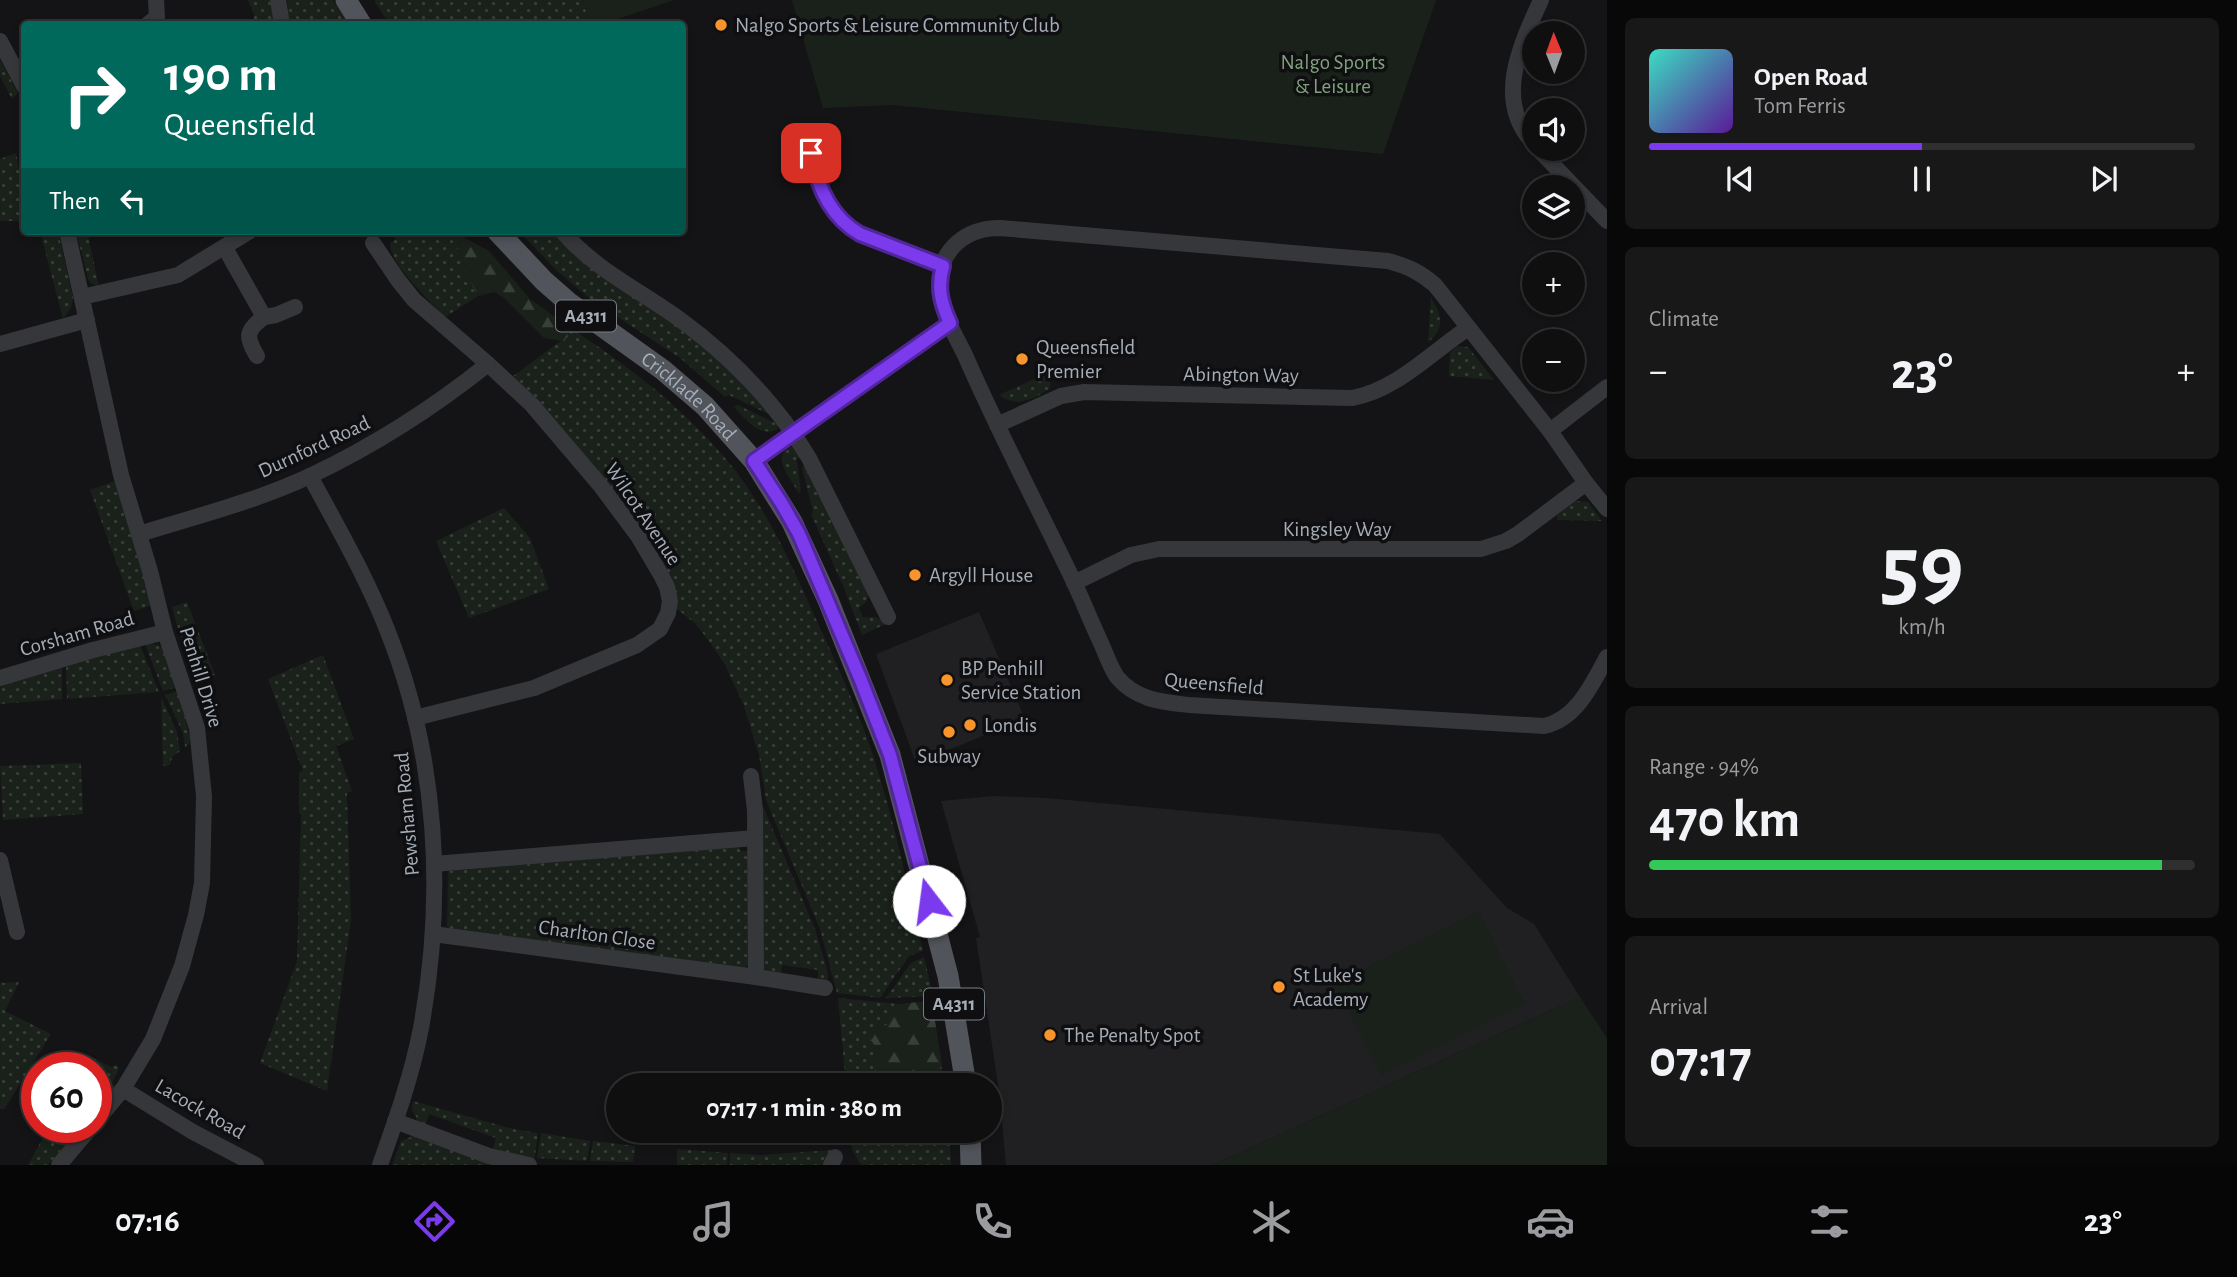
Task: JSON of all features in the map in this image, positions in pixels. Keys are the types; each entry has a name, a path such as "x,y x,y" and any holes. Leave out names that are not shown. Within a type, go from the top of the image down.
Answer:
{"main road":[{"path":"346,0 359,21"},
{"name":"Cricklade Road","path":"501,235 568,302 686,388 727,428 754,461 782,504 811,561 890,755 948,976 965,1073"},
{"path":"970,1143 971,1165"}],"street":[{"path":"152,21 157,17 156,0"},
{"path":"278,0 282,21"},
{"path":"1522,126 1517,116 1512,79 1524,38 1541,0"},
{"path":"0,41 21,75"},
{"path":"810,144 824,196 840,219 860,234 943,266 949,252 967,235 985,228 1388,261 1404,265 1435,285 1607,509"},
{"path":"1549,161 1607,222"},
{"name":"Penhill Drive","path":"68,235 114,446 165,632 197,728 205,824 202,883 191,938 153,1039 112,1101"},
{"path":"82,297 178,275 244,235"},
{"path":"566,235 593,261 678,318 714,347 748,379 794,433 809,458 879,610"},
{"name":"Wilcot Avenue","path":"373,243 414,300 488,364 559,435 638,536 667,587 670,601 668,613 660,629 638,645 566,676 511,695 415,718"},
{"path":"225,248 264,317"},
{"name":"Queensfield","path":"943,266 939,289 950,323 1116,676 1132,690 1158,701 1544,726 1556,724 1574,710 1602,677 1607,657"},
{"path":"257,356 249,342 250,329 264,317 276,316 295,307"},
{"path":"0,344 87,320"},
{"path":"754,461 950,323"},
{"name":"Abington Way","path":"997,425 1061,396 1084,393 1352,398 1365,396 1385,388 1468,328"},
{"name":"Durnford Road","path":"139,534 267,493 310,476 388,436 488,364"},
{"path":"1550,432 1607,387"},
{"name":"Pewsham Road","path":"310,476 351,550 378,607 397,656 427,771 434,864 433,934 421,1029 380,1165"},
{"name":"Kingsley Way","path":"1074,583 1132,555 1159,549 1481,549 1518,534 1586,483"},
{"name":"Corsham Road","path":"0,678 165,632"},
{"path":"751,775 755,810 756,977"},
{"path":"434,864 755,838"},
{"path":"0,860 18,932"},
{"name":"Charlton Close","path":"433,934 825,988"},
{"name":"Lacock Road","path":"123,1088 193,1132 256,1165"},
{"path":"395,1121 489,1156 522,1165"},
{"path":"59,1165 78,1143"}],"shaded area":[{"name":"BP Penhill Service Station","path":"979,612 1025,719 916,763 876,654"},
{"name":"St Luke's Academy","path":"993,796 1046,798 1440,834 1507,908 1534,924 1580,997 1213,1165 1006,1165 1002,1123 1002,1073 996,1073 976,938 980,937 941,801"}],"green space":[{"path":"248,0 272,0 275,21 254,21"},
{"path":"287,0 333,0 347,21 289,21"},
{"path":"582,0 590,21 388,21 374,1"},
{"path":"582,0 674,0 612,21 590,21"},
{"name":"Nalgo Sports & Leisure","path":"792,0 1436,0 1383,154 893,105 823,108"},
{"path":"0,60 18,93 12,99 0,76"},
{"path":"16,153 21,180 21,221 0,221 0,159"},
{"path":"41,235 59,235 73,298 71,308 63,319"},
{"path":"77,235 88,235 99,287 88,279"},
{"path":"394,235 463,235 465,238 460,242 457,251 478,296 445,317 396,262 390,243 396,239"},
{"path":"523,235 558,235 717,357 772,416 729,395 725,397 680,358 589,298 556,270"},
{"path":"465,238 489,251 530,299 569,327 571,334 563,341 544,338 503,297 494,292 478,296 457,251 460,242"},
{"path":"1431,298 1438,310 1440,321 1437,332 1428,342"},
{"path":"569,327 614,358 678,409 734,469 777,536 840,671 875,761 891,815 923,951 909,956 880,998 837,993 820,929 766,800 759,755 744,706 725,665 696,624 677,609 676,594 597,470 512,377 570,334"},
{"path":"1457,346 1468,347 1494,380 1449,376 1450,353"},
{"path":"1048,373 1050,388 1038,396 1025,401 1012,401 999,395"},
{"path":"738,405 777,424 778,429 760,430 734,407"},
{"path":"794,446 801,457 797,459 801,491 799,493 782,460 786,449"},
{"path":"806,466 869,591 867,601 859,608 863,617 876,617 886,624 862,635 811,514 813,512 802,467"},
{"path":"115,481 152,605 134,611 90,490"},
{"path":"1575,501 1588,502 1602,521 1557,520 1557,515"},
{"path":"504,508 530,538 549,589 469,618 436,541"},
{"path":"187,602 215,675 193,681 172,607"},
{"path":"145,644 162,647 165,652 177,687 163,691"},
{"path":"140,645 159,692 67,699 66,665"},
{"path":"323,655 354,739 336,746 352,791 347,793 351,920 327,1091 260,1063 297,961 301,814 299,772 303,771 268,679"},
{"path":"62,667 62,699 0,704 0,687"},
{"path":"178,691 190,738 185,747 183,733 165,695"},
{"path":"161,696 177,732 180,751 172,757 170,765 163,766"},
{"path":"81,763 83,814 3,820 0,766"},
{"path":"760,806 763,806 815,929 827,969 828,983 818,981 818,970 782,965 781,977 763,972"},
{"path":"738,847 741,851 750,851 749,964 743,970 450,931 447,926 448,871"},
{"path":"1479,911 1525,1004 1381,1076 1334,983"},
{"path":"924,957 933,996 886,998 911,963"},
{"path":"19,982 5,1011 51,1034 40,1052 21,1052 21,1082 5,1108 0,1109 0,983"},
{"path":"1580,997 1607,1038 1607,1165 1213,1165"},
{"path":"838,998 899,1004 932,1002 942,1073 845,1073"},
{"path":"913,1002 932,1002 942,1065 935,1073 875,1073 875,1049 870,1039 872,1027 887,1025 899,1006"},
{"path":"116,1065 119,1068 112,1084 112,1067"},
{"path":"413,1101 513,1129 538,1133 534,1162 492,1151 496,1138 429,1114 425,1126 415,1122 417,1118 412,1111"},
{"path":"412,1131 500,1165 392,1165 401,1141 411,1137"},
{"path":"541,1133 590,1141 587,1161 537,1158"},
{"path":"593,1141 635,1146 633,1162 590,1161"},
{"path":"40,1143 67,1143 48,1165 28,1165"},
{"path":"851,1143 950,1143 951,1165 861,1165 852,1150"},
{"path":"677,1149 728,1153 727,1165 677,1165"},
{"path":"832,1150 826,1165 729,1165 730,1153 761,1155"}],"place":[{"name":"Nalgo Sports & Leisure Community Club","path":"721,25"},
{"name":"Queensfield Premier","path":"1022,359"},
{"name":"Argyll House","path":"915,575"},
{"name":"BP Penhill Service Station","path":"947,680"},
{"name":"Londis","path":"970,725"},
{"name":"Subway","path":"949,732"},
{"name":"St Luke's Academy","path":"1279,987"},
{"name":"The Penalty Spot","path":"1050,1035"}],"route":[{"path":"811,153 824,196 848,227 943,266 939,289 950,323 754,461 799,534 860,678 890,755 929,901"}]}
